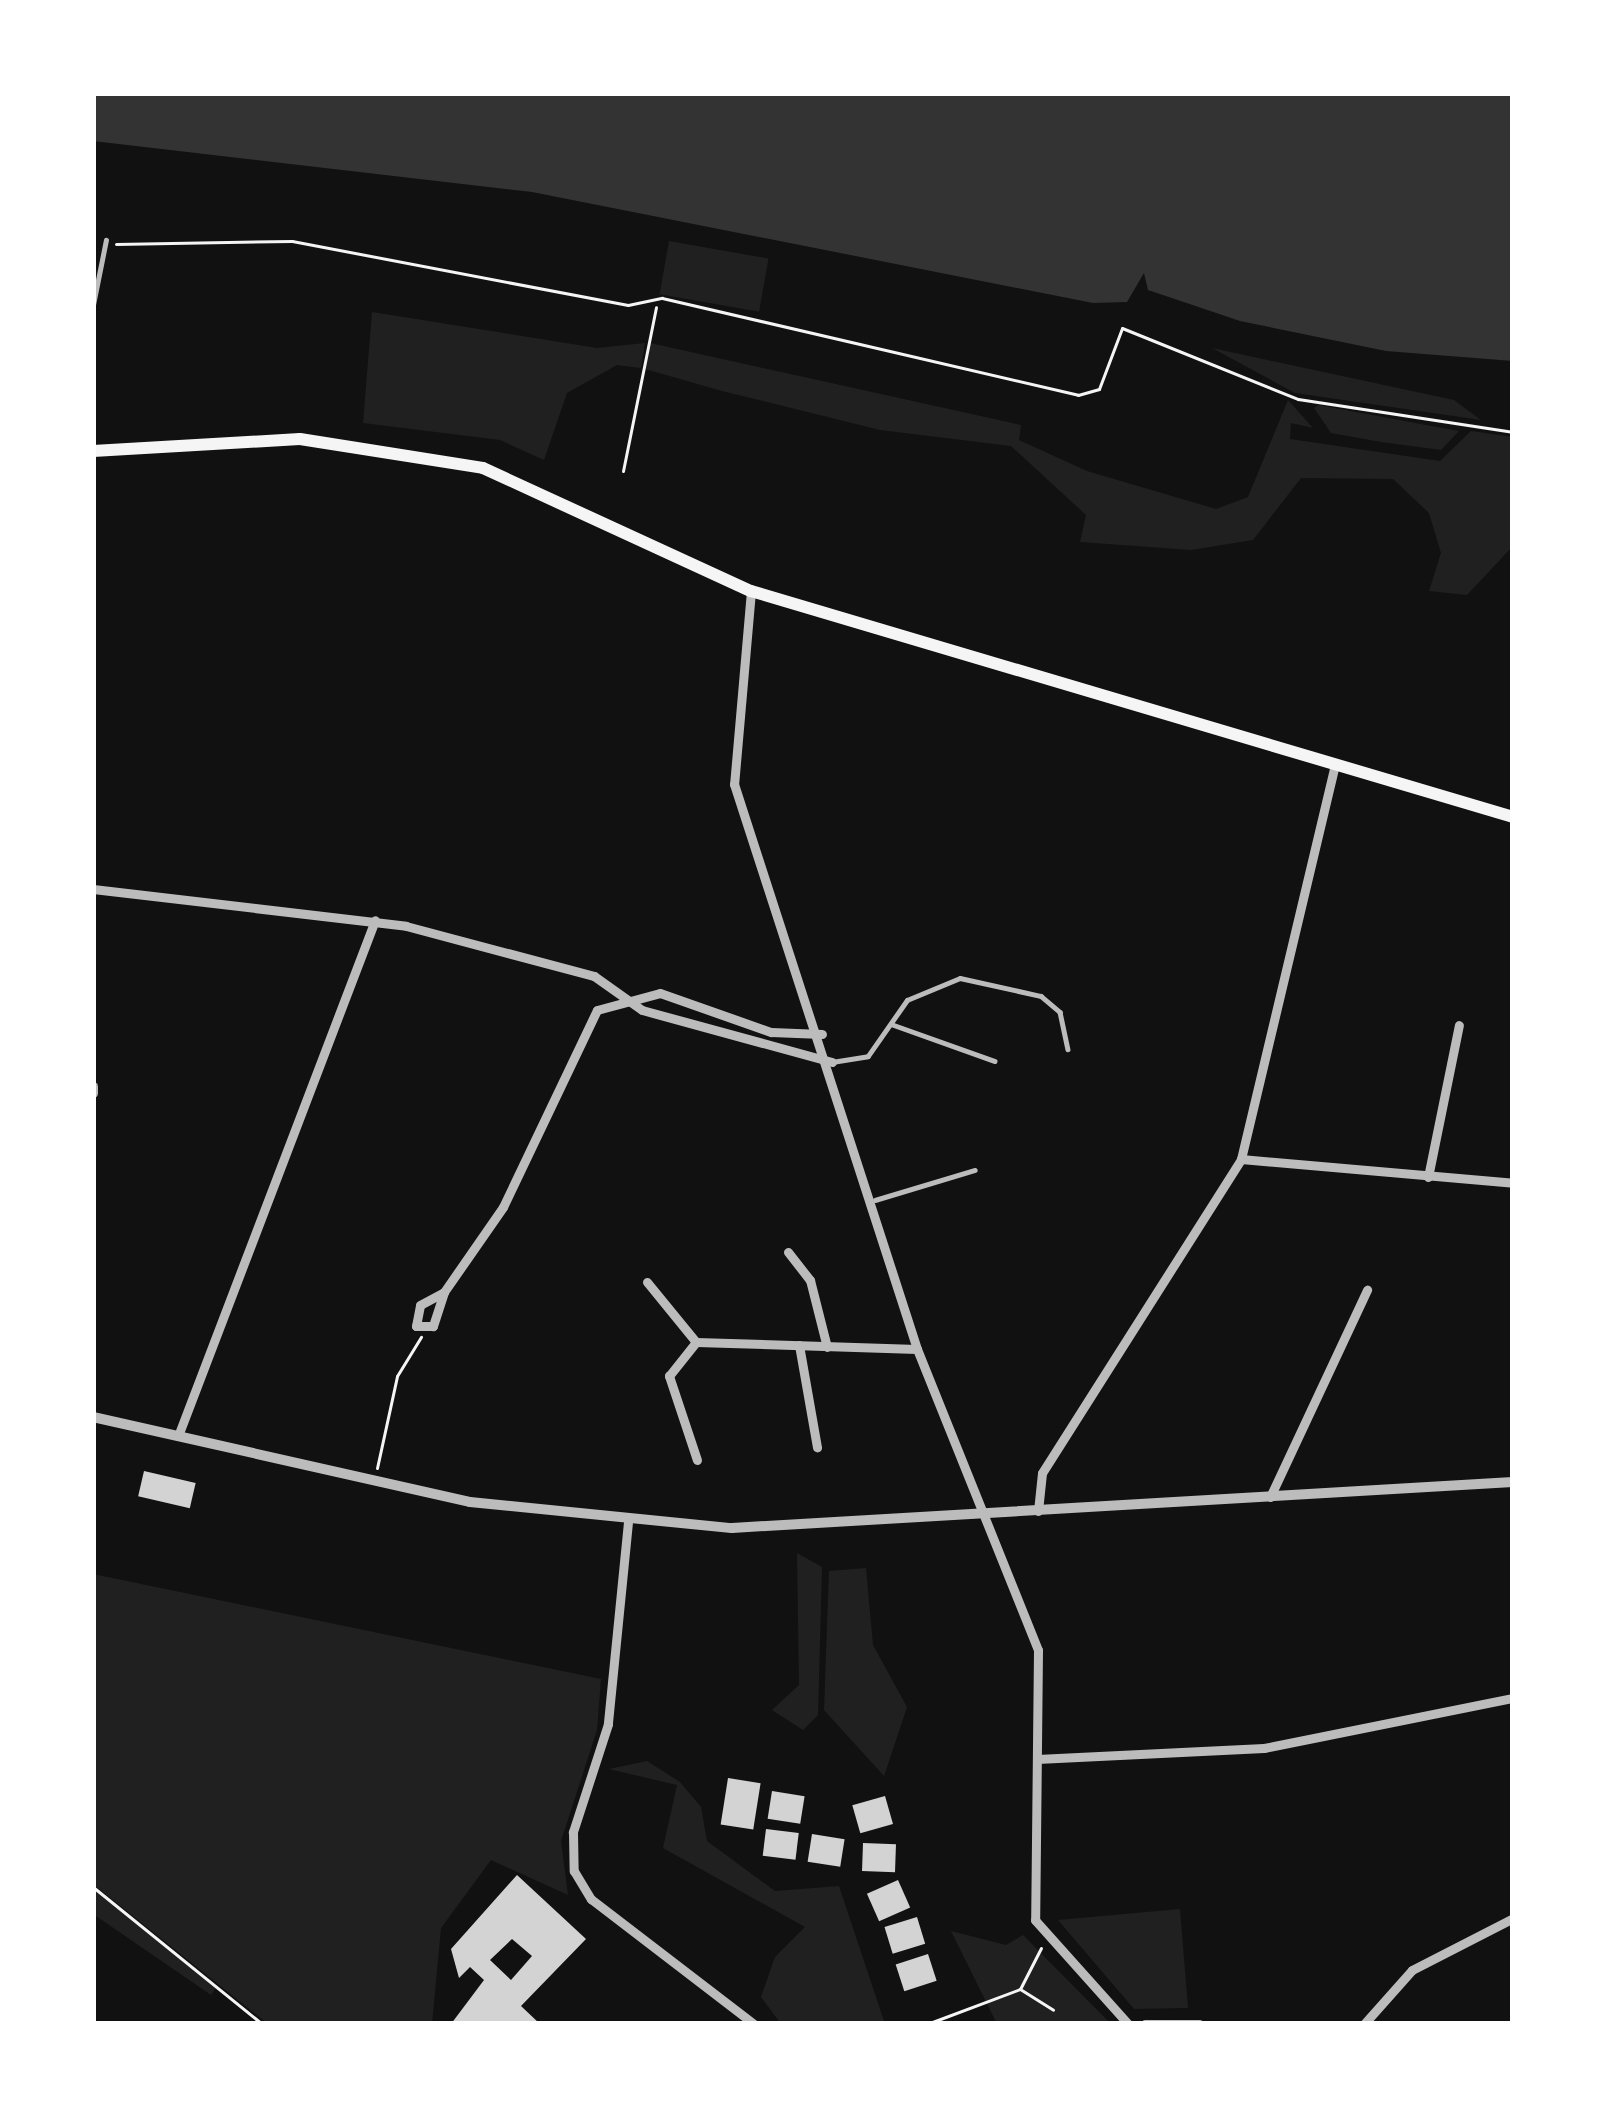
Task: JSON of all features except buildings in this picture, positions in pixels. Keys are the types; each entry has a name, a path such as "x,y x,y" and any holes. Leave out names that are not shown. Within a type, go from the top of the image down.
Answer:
{"main road":[{"path":"93,451 287,439 470,466 751,591 1513,818"}],"street":[{"path":"751,591 734,784 832,1062 917,1349 1042,1667 1028,1876 1049,1942 1128,2024"},
{"path":"1038,1510 1042,1473 1241,1159 1336,765"},
{"path":"93,889 375,920 594,976 626,997 789,1059 832,1062"},
{"path":"178,1436 375,920"},
{"path":"444,1292 414,1315 426,1331 444,1292 503,1207 587,1022 626,997 660,994 782,1035 822,1034"},
{"path":"1428,1177 1459,1025"},
{"path":"1241,1159 1513,1183"},
{"path":"788,1252 810,1280 827,1348"},
{"path":"647,1282 696,1342 917,1349"},
{"path":"1270,1497 1367,1290"},
{"path":"696,1342 669,1376 697,1460"},
{"path":"800,1345 817,1447"},
{"path":"93,1417 374,1482 628,1522 983,1521 1038,1510 1513,1482"},
{"path":"628,1522 608,1724 573,1832 574,1871 592,1900 754,2024"},
{"path":"1036,1759 1264,1748 1513,1698"},
{"path":"1364,2024 1412,1970 1513,1918"},
{"path":"1145,2024 1198,2024"}],"lane":[{"path":"93,305 106,240"},
{"path":"832,1062 868,1056 930,984 990,981 1060,1012 1068,1049"},
{"path":"891,1024 995,1061"},
{"path":"875,1200 974,1170"}],"path":[{"path":"106,240 333,247 628,305 662,298 1032,388 1099,389 1122,328 1298,399 1513,432"},
{"path":"623,471 656,307"},
{"path":"374,1482 397,1376 426,1331"},
{"path":"93,1887 262,2024"},
{"path":"1020,1989 1022,1968 1049,1942"},
{"path":"1020,1989 1053,2010"},
{"path":"927,2024 1020,1989"}],"shaded area":[{"path":"93,93 1513,93 1513,361 1386,351 1240,321 1148,290 1144,273 1127,302 1093,303 532,192 93,141"},
{"path":"669,241 768,259 759,312 660,294"},
{"path":"372,312 597,348 645,343 641,368 617,365 567,393 544,460 500,440 363,423"},
{"path":"650,343 1021,425 1019,440 1087,471 1216,509 1248,497 1288,400 1313,428 1291,423 1290,439 1440,461 1471,431 1513,437 1513,546 1467,595 1429,591 1441,553 1429,513 1393,479 1301,478 1253,540 1191,550 1080,542 1086,515 1011,446 880,430 722,391 645,369"},
{"path":"1212,348 1454,400 1481,420 1295,393"},
{"path":"1314,408 1459,431 1441,450 1381,442 1331,433"},
{"path":"797,1553 822,1567 818,1715 803,1730 772,1710 799,1685"},
{"path":"866,1568 873,1645 907,1707 884,1776 824,1710 829,1571"},
{"path":"93,1574 601,1679 597,1730 561,1841 568,1895 491,1860 441,1928 432,2024 268,2024 93,1884"},
{"path":"647,1761 680,1782 701,1807 707,1841 775,1891 839,1886 885,2024 781,2024 761,1997 775,1957 805,1927 663,1848 677,1785 609,1769"},
{"path":"93,1889 217,1986 211,1995 93,1914"},
{"path":"1180,1909 1188,2008 1134,2009 1058,1920"},
{"path":"951,1931 1006,1945 1023,1935 1110,2023 997,2024"}]}
